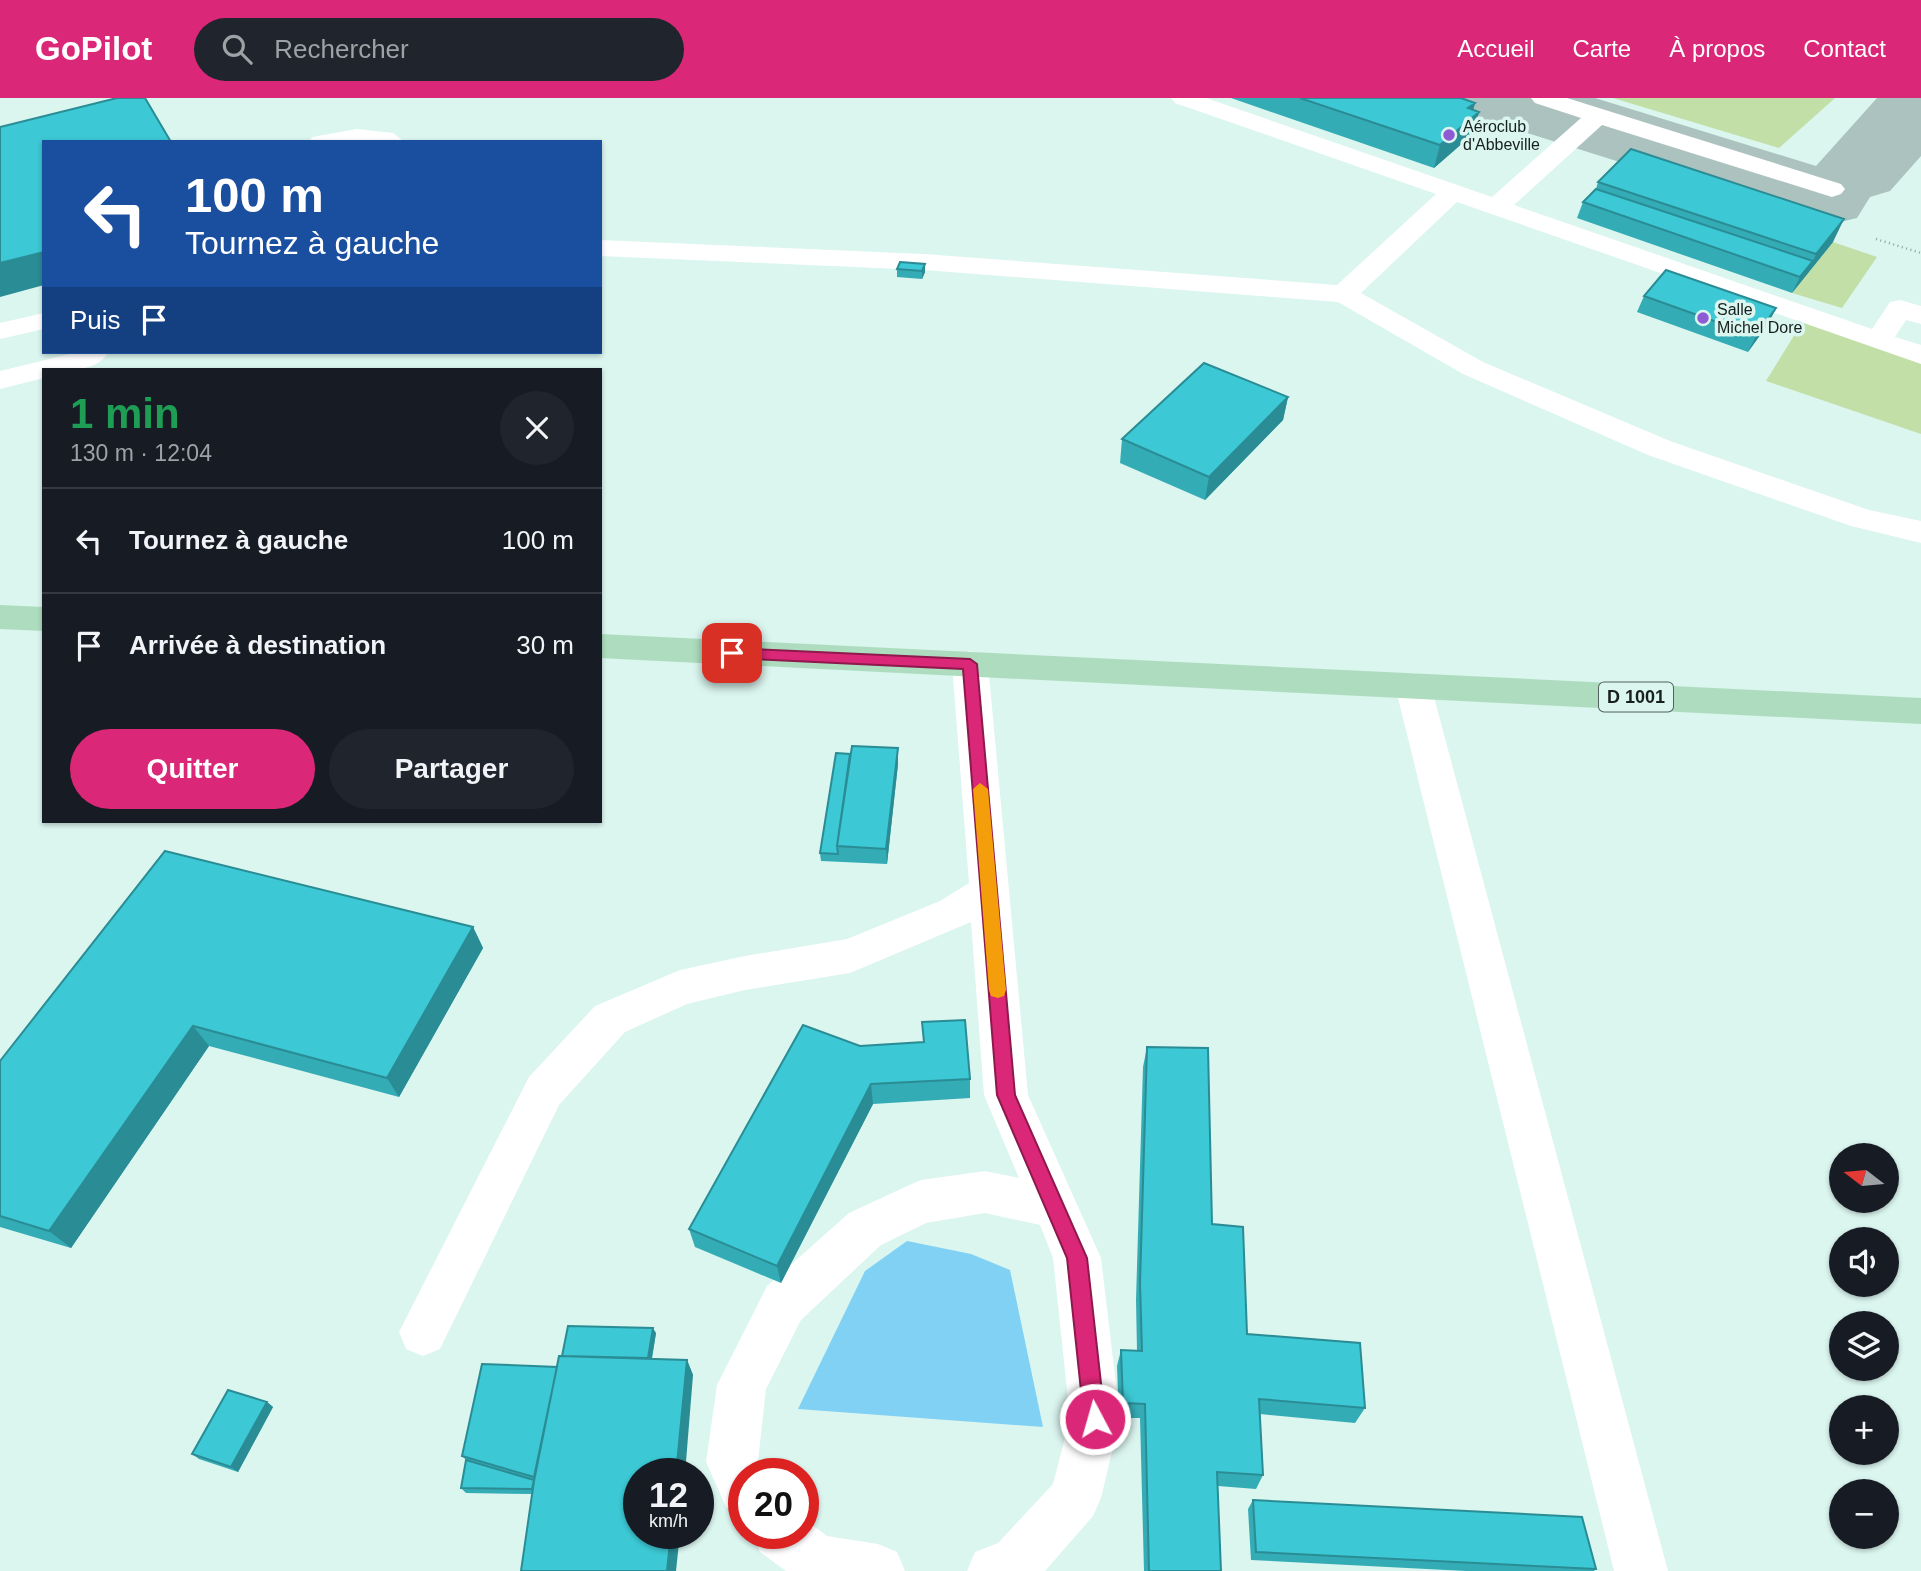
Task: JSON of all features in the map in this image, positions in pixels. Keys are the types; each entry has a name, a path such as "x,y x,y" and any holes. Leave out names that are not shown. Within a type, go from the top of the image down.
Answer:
{"main road":[{"path":"0,617 42,619"},
{"name":"D 1001","path":"602,646 1921,711"}],"street":[{"path":"1183,98 1921,355"},
{"path":"1543,98 1832,189"},
{"path":"1496,207 1598,116"},
{"path":"331,140 350,136 389,140"},
{"path":"1344,294 1453,192"},
{"path":"602,248 924,262 1344,294 1473,368 1659,448 1862,519 1921,532"},
{"path":"1879,340 1899,308 1921,316"},
{"path":"0,331 42,321"},
{"path":"48,368 85,359 92,354"},
{"path":"0,380 42,370"},
{"path":"970,664 1006,1095 1077,1258 1095,1419 1074,1498 1013,1567 995,1571"},
{"path":"1413,686 1642,1571"},
{"path":"423,1332 544,1091 610,1019 680,988 745,973 850,956 954,913 989,890"},
{"path":"733,1458 742,1385 784,1303 865,1229 921,1202 985,1192 1055,1207"},
{"path":"801,1549 817,1561 877,1571"}],"path":[{"path":"1876,239 1921,253"}],"green space":[{"path":"1613,98 1835,98 1779,148"},
{"path":"1833,242 1877,257 1842,308 1792,293"},
{"path":"1803,321 1921,363 1921,434 1766,381"}],"water":[{"path":"907,1241 971,1254 1010,1270 1043,1427 798,1409 865,1271"}],"building":[{"path":"117,98 145,98 170,140 42,140 42,252 0,263 0,127"},
{"path":"1300,98 1461,98 1475,103 1468,108 1479,112 1440,145"},
{"path":"1631,149 1844,219 1816,254 1598,182"},
{"path":"1596,189 1813,261 1800,277 1583,202"},
{"path":"900,262 925,264 922,271 897,269"},
{"path":"1666,270 1776,308 1756,336 1644,296"},
{"path":"1204,363 1288,397 1209,477 1122,439"},
{"path":"852,746 898,748 886,849 837,846"},
{"path":"836,753 850,754 838,854 820,853"},
{"path":"165,851 473,927 387,1078 193,1026 49,1231 0,1216 0,1061"},
{"path":"965,1020 970,1079 871,1084 777,1266 689,1229 803,1025 860,1046 924,1042 922,1022"},
{"path":"1147,1047 1208,1048 1212,1224 1243,1227 1247,1334 1360,1343 1365,1408 1259,1399 1263,1475 1217,1472 1221,1571 1149,1571 1145,1404 1123,1403 1121,1350 1142,1351 1140,1283"},
{"path":"568,1326 653,1328 648,1358 562,1356"},
{"path":"559,1356 687,1360 678,1458 623,1458 623,1549 669,1549 667,1571 521,1571 534,1481"},
{"path":"482,1364 557,1367 534,1477 462,1456"},
{"path":"228,1390 267,1402 231,1467 192,1454"},
{"path":"466,1460 534,1480 532,1489 461,1488"},
{"path":"1253,1500 1582,1517 1596,1569 1256,1552"}],"taxiway":[{"path":"1504,98 1824,198"},
{"path":"1858,172 1921,102"}],"slow traffic":[{"path":"980,789 998,990"}],"place":[{"name":"Aéroclub d'Abbeville","path":"1449,135"},
{"name":"Salle Michel Dore","path":"1703,318"}],"route":[{"path":"732,653 970,664 1006,1095 1077,1258 1095,1419"}]}
